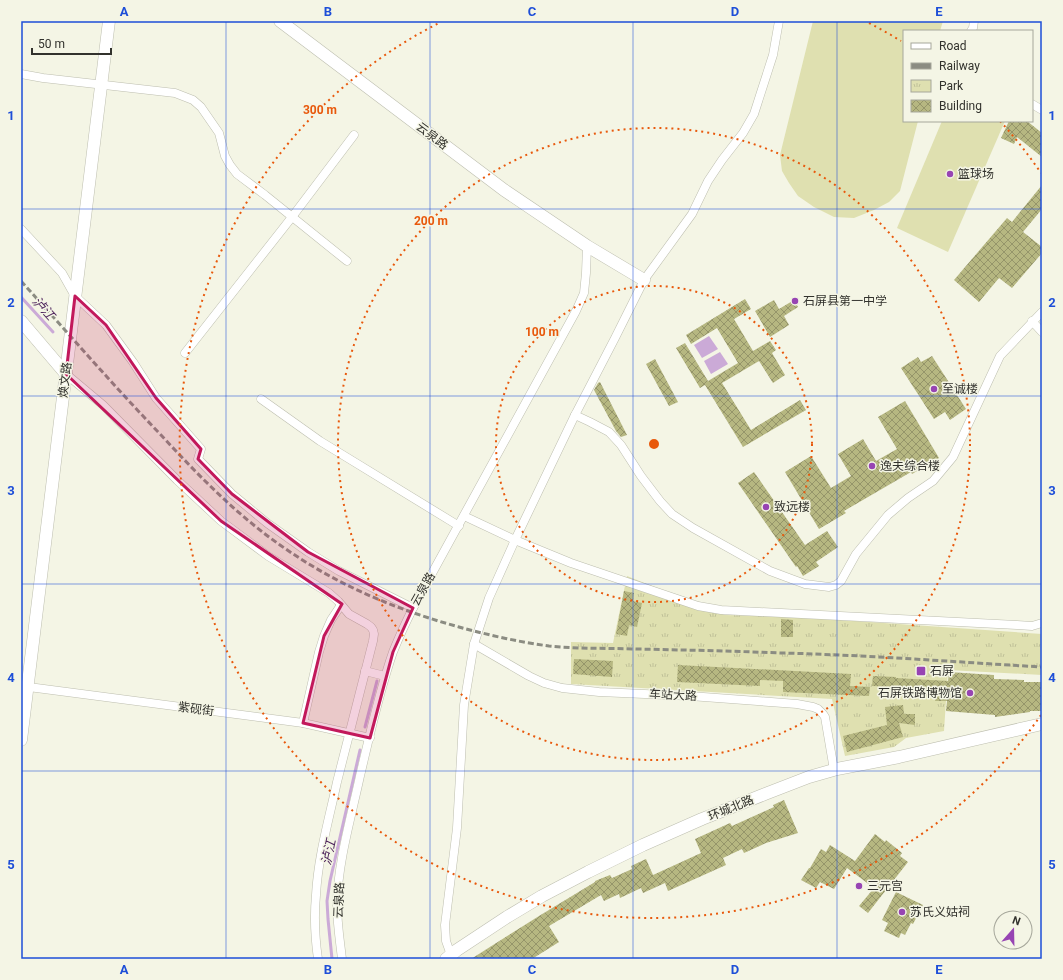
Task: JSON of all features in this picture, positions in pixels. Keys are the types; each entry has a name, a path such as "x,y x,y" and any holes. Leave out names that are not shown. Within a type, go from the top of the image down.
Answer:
{"street":[{"name":"焕文路","path":"21,740 24,686 66,374 109,21"},
{"name":"云泉路","path":"280,21 504,190 588,246 644,280"},
{"path":"450,958 446,941 445,925 457,828 464,705 474,644 489,598 575,415 644,280 692,214 708,180 743,133 754,114 772,55 779,21"},
{"path":"21,74 43,78 175,93 193,100 201,107 219,133 225,156 237,174 347,261"},
{"path":"1033,105 1042,110"},
{"path":"185,353 292,217 354,135"},
{"path":"21,229 62,273 75,296 106,325 133,362 156,398 201,449 198,459 232,494 267,523 308,552 339,571 413,608"},
{"name":"云泉路","path":"342,959 337,906 340,868 385,676 413,608 576,311 584,293 588,246"},
{"path":"575,415 608,432 621,444 641,476 672,514 693,528 770,571 805,584 829,587 836,585 841,581 856,554 888,515 908,498 933,481 953,457 1000,356 1042,312"},
{"path":"21,321 66,374 103,405 177,480 221,521 268,556 329,593 349,614 368,624 373,630 373,641 349,733 319,868 315,913 318,959"},
{"path":"1032,322 1042,332"},
{"path":"261,398 320,441 459,526"},
{"path":"464,516 515,540 571,563 698,606 721,610 1032,626 1042,623"},
{"path":"304,723 319,652 324,636 331,620 341,605"},
{"name":"车站大路","path":"474,644 529,676 544,683 562,688 599,692 755,700 813,707 821,711 825,717 834,770"},
{"path":"365,670 385,676"},
{"name":"紫砚街","path":"24,686 304,723 370,738"},
{"name":"环城北路","path":"450,958 507,917 542,896 616,858 751,799 809,777 834,770 899,757 1042,724"}],"highlighted area":[{"path":"75,296 106,325 156,398 201,449 198,459 232,494 308,552 413,608 393,652 370,738 303,723 324,636 342,604 221,521 66,374"}],"green space":[{"path":"813,21 943,21 940,30 903,30 903,122 918,122 900,191 889,202 854,218 834,217 814,207 798,196 782,171 780,155"},
{"name":"篮球场","path":"942,122 1005,122 948,252 897,228"},
{"path":"627,576 725,615 797,617 1042,634 1042,675 948,670 944,731 906,738 894,747 845,756 832,699 571,684 571,642 613,643"}],"shaded area":[{"path":"709,336 718,349 702,358 694,345"},
{"path":"720,352 728,364 711,374 704,361"}],"building":[{"path":"1009,122 1028,122 1042,133 1042,157 1017,137 1014,144 1001,138"},
{"path":"1042,185 1042,209 1023,232 1042,247 1042,253 1012,288 999,278 979,302 954,280 1007,218 1012,222"},
{"path":"745,299 751,309 734,319 753,351 770,341 776,350 772,353 785,375 773,383 759,361 722,383 751,430 800,400 806,410 743,447 705,385 700,388 676,348 685,343 708,381 738,363 717,328 691,344 686,335"},
{"path":"774,300 779,309 794,300 798,307 784,316 789,325 770,337 755,311"},
{"name":"至诚楼","path":"932,356 966,409 950,420 945,412 934,419 901,368 918,357 921,362"},
{"path":"655,359 678,402 669,406 646,364"},
{"path":"600,382 627,435 621,437 616,431 594,390"},
{"name":"逸夫综合楼","path":"905,401 939,458 912,474 911,472 844,511 846,513 819,529 785,472 811,456 831,488 851,476 838,454 863,439 876,461 897,449 878,417"},
{"name":"致远楼","path":"754,472 805,545 827,531 838,547 816,562 819,566 803,576 738,483"},
{"path":"624,591 634,593 633,601 642,603 637,627 629,625 627,636 616,634"},
{"path":"781,619 793,620 793,637 781,637"},
{"path":"574,659 613,661 612,677 573,674"},
{"path":"678,665 851,674 850,686 870,687 869,696 783,692 783,681 760,680 760,686 677,682"},
{"path":"949,672 994,675 994,679 1042,682 1042,711 1030,711 995,717 995,715 946,711 947,701 935,701 936,697 897,693 898,687 872,686 873,676 948,681"},
{"path":"903,705 904,714 915,714 915,725 899,723 903,737 847,752 843,736 887,725 885,707"},
{"path":"784,800 798,833 766,843 744,853 742,849 723,858 726,865 668,891 665,883 643,893 641,888 620,898 619,894 604,901 601,895 549,926 559,942 532,959 471,959 595,881 610,875 612,878 632,869 631,866 646,859 653,875 701,853 695,839 730,823 732,826 774,807 773,805"},
{"path":"875,834 885,842 886,840 902,853 900,856 908,862 868,913 859,906 874,888 847,868 834,889 820,882 816,888 801,880 821,849 826,852 830,845 855,861"},
{"name":"苏氏义姑祠","path":"896,892 923,905 913,924 911,923 905,935 901,933 899,938 884,931 888,923 882,920"}],"waterway":[{"name":"泸江","path":"21,297 53,332"},
{"name":"泸江","path":"365,727 377,681"},
{"name":"泸江","path":"332,959 327,901 330,881 360,750"}],"railway":[{"path":"21,281 189,465 248,520 280,545 322,572 366,594 411,612 470,630 549,646 846,655 1042,667"}],"place":[{"name":"篮球场","path":"950,174"},
{"name":"石屏县第一中学","path":"795,301"},
{"name":"至诚楼","path":"934,389"},
{"name":"逸夫综合楼","path":"872,466"},
{"name":"致远楼","path":"766,507"},
{"name":"石屏","path":"921,671"},
{"name":"石屏铁路博物馆","path":"970,693"},
{"name":"三元宫","path":"859,886"},
{"name":"苏氏义姑祠","path":"902,912"}]}
